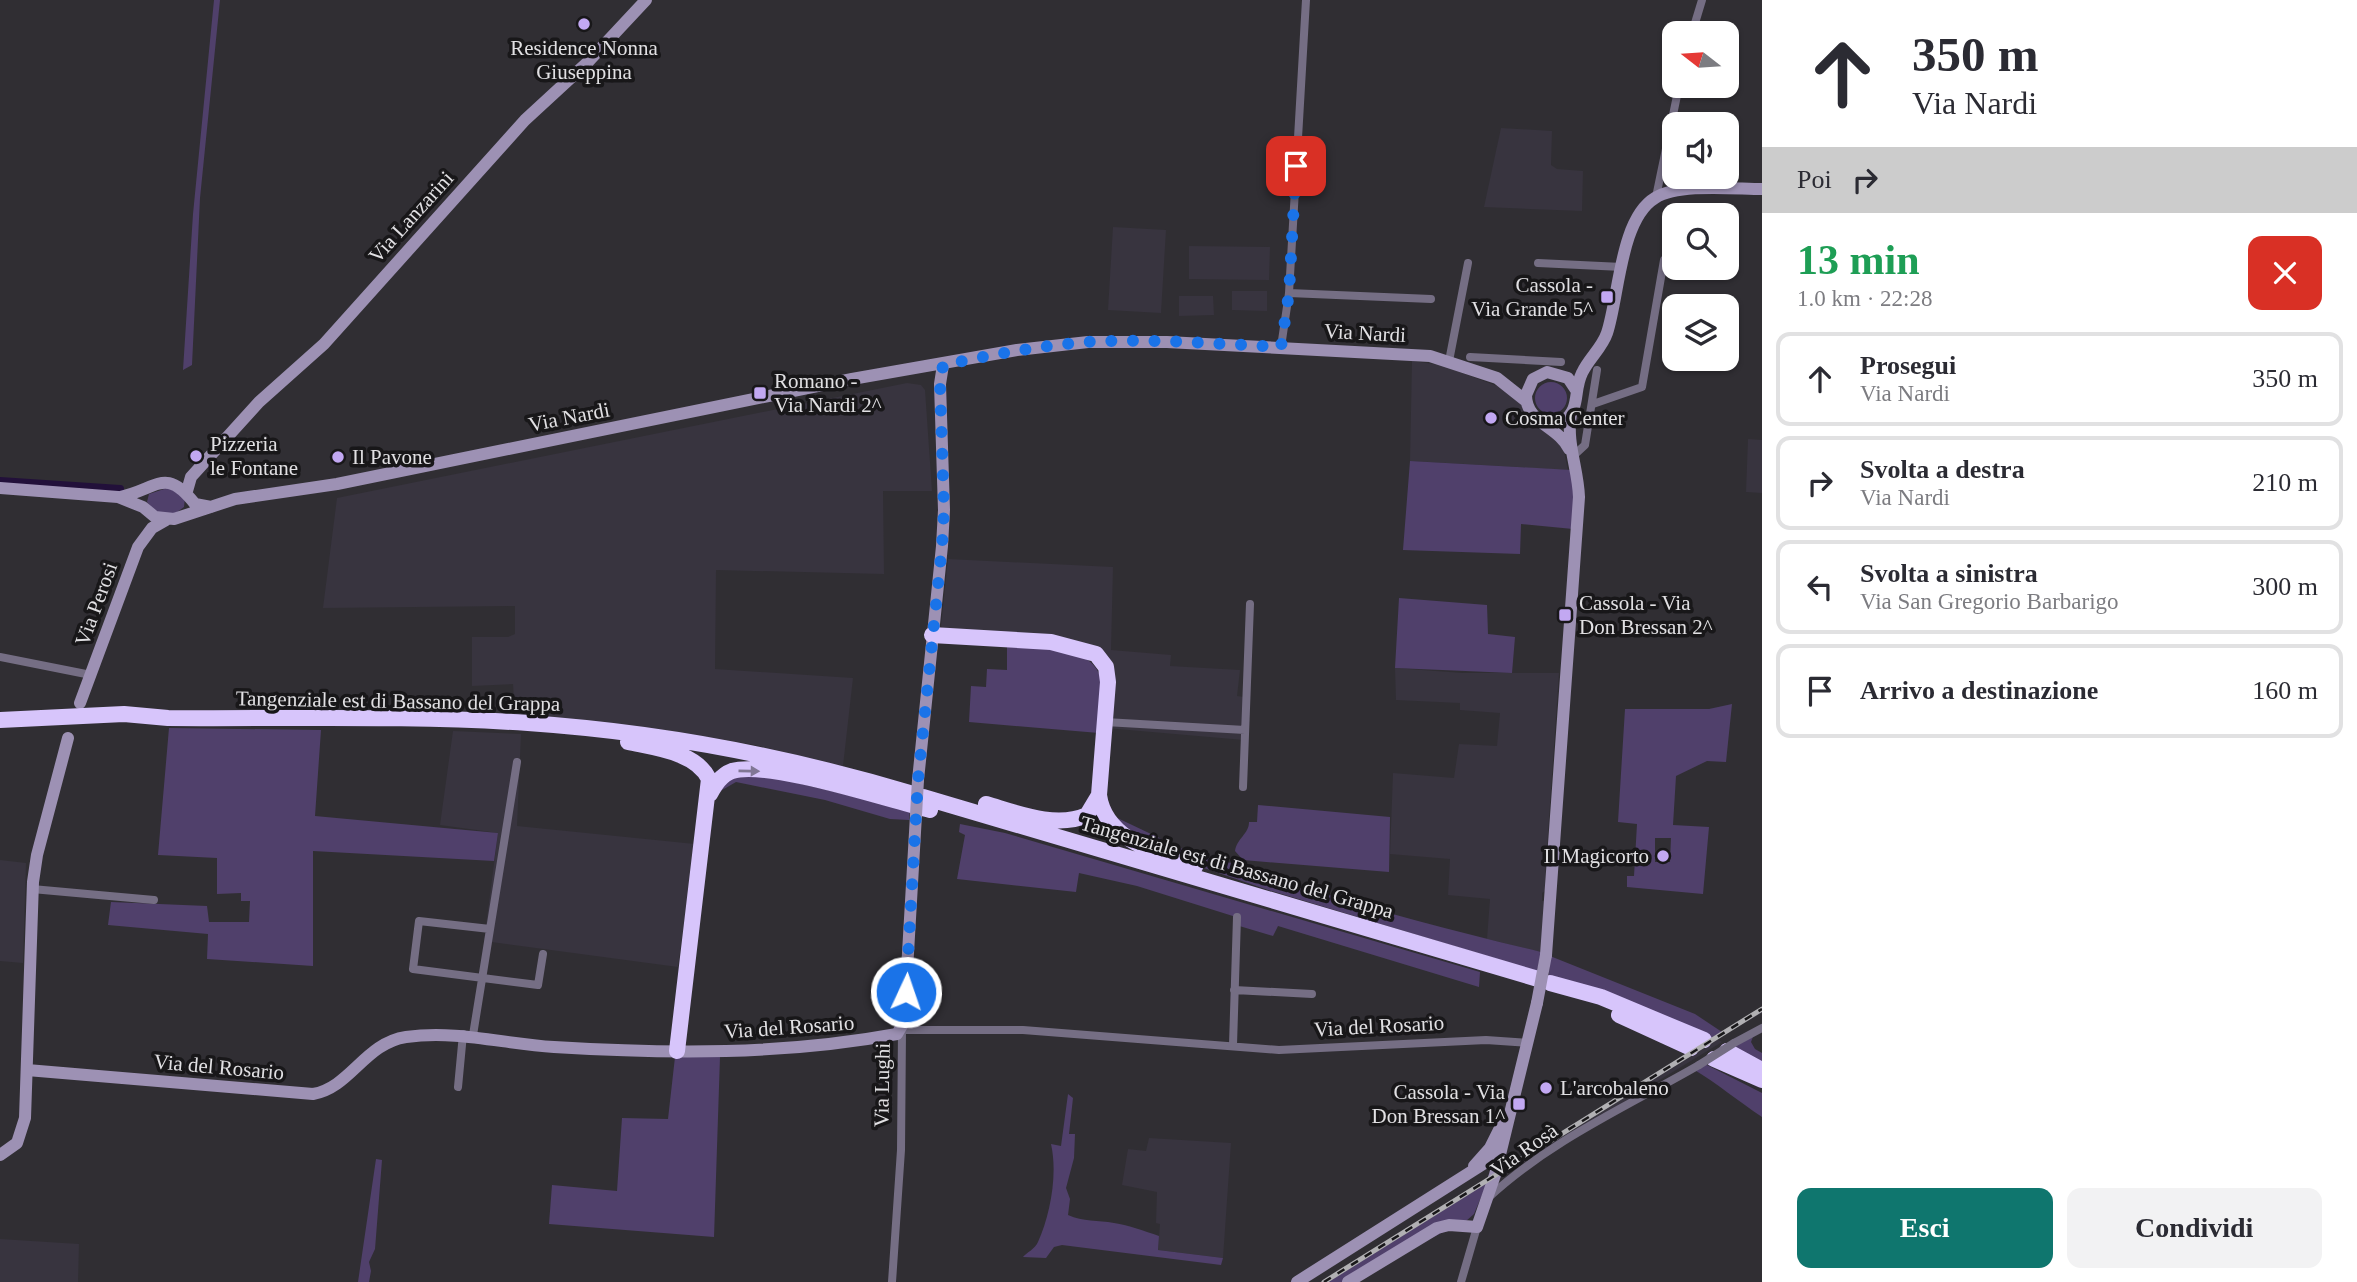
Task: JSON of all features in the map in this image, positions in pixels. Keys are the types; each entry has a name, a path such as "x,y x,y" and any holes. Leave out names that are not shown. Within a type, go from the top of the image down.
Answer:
{"highway":[{"path":"932,635 1051,642 1080,647 1096,654 1106,667 1108,682 1099,795 1107,821 1128,838 1172,858 1237,881 1262,897"},
{"name":"Tangenziale est di Bassano del Grappa","path":"0,720 124,714 168,718"},
{"name":"Tangenziale est di Bassano del Grappa","path":"0,729 168,718 479,720 579,727 733,748 886,786 918,790 1014,823 1601,997 1757,1070 1762,1082"},
{"path":"579,727 683,757 705,770 709,779 710,794 677,1051"},
{"path":"710,794 722,777 732,771 749,769 799,776 961,817 1014,823"},
{"path":"886,786 931,788 1059,821 1087,815 1099,795"}],"main road":[{"name":"Via Lanzarini","path":"188,494 191,477 259,402 324,344 525,120 588,62 646,0"},
{"path":"1576,390 1594,364 1607,334 1622,267 1636,221 1656,197 1698,190 1762,189"},
{"name":"Via Nardi","path":"167,520 247,497 337,484 937,365 1028,349 1101,342 1281,347 1427,356 1450,361 1492,377 1526,401"},
{"path":"1573,457 1558,433 1533,416 1526,401 1528,387 1533,379 1547,372 1594,364"},
{"name":"Via Lughi","path":"902,1030 916,814 944,510 937,365"},
{"path":"1348,1282 1437,1228 1449,1225 1477,1227 1489,1198 1496,1151 1528,1043 1546,955 1578,509 1578,480 1569,437 1571,414 1577,403 1576,390 1561,368"},
{"name":"Via Nardi","path":"1492,377 1533,379"},
{"path":"1541,422 1556,423 1571,414"},
{"name":"Via Lanzarini","path":"170,482 206,460"},
{"path":"118,497 170,482 204,508 215,507"},
{"path":"0,488 118,497 167,520"},
{"path":"142,540 148,523 143,497 147,489"},
{"path":"182,516 188,509 188,494"},
{"path":"142,540 152,528 167,520"},
{"name":"Via Perosi","path":"91,675 126,573 142,540"},
{"path":"80,703 91,675"},
{"path":"0,1154 21,1137 25,1118 32,889 37,855 68,738"},
{"name":"Via del Rosario","path":"27,1070 313,1094 323,1093 341,1081 363,1059 383,1045 403,1038 468,1035 551,1047 747,1052 832,1046 897,1034 902,1030"},
{"path":"1297,1282 1467,1174 1496,1151"}],"street":[{"path":"1281,347 1289,293 1306,0"},
{"path":"1696,21 1702,0"},
{"path":"1656,197 1677,98"},
{"path":"1538,262 1622,267"},
{"path":"1450,361 1468,263"},
{"path":"1593,404 1642,387 1662,272"},
{"path":"1289,293 1431,299"},
{"path":"1470,357 1561,368"},
{"path":"1492,377 1494,358"},
{"path":"1573,457 1585,446 1593,404 1594,364"},
{"path":"1243,787 1250,604"},
{"name":"Via Perosi","path":"0,657 91,675"},
{"path":"1105,722 1245,730"},
{"path":"458,1087 482,978 517,762"},
{"path":"32,889 154,900"},
{"path":"1233,1045 1237,917"},
{"path":"490,929 419,921 413,970 538,985 543,954"},
{"name":"Via del Rosario","path":"1234,990 1312,994"},
{"name":"Via Rosà","path":"1489,1198 1517,1172 1710,1050 1762,1028"},
{"name":"Via del Rosario","path":"902,1030 1023,1030 1279,1050 1486,1040 1528,1043"},
{"name":"Via Lughi","path":"892,1282 901,1150 902,1030"},
{"path":"1461,1282 1477,1227"}],"shaded area":[{"path":"214,0 220,0 200,198 192,365 183,370 193,214"},
{"path":"1501,128 1552,131 1551,165 1557,169 1583,171 1582,211 1484,207"},
{"path":"1113,227 1166,230 1161,313 1108,310"},
{"path":"1189,246 1270,247 1269,280 1189,279"},
{"path":"1232,291 1267,291 1267,311 1232,310"},
{"path":"1179,296 1213,296 1214,315 1179,316"},
{"path":"1412,361 1441,365 1505,389 1521,404 1536,426 1549,432 1563,447 1568,470 1410,461"},
{"path":"1551,382 1563,386 1567,398 1563,410 1551,414 1539,410 1535,398 1539,386"},
{"path":"907,383 921,385 925,390 932,491 883,491 884,574 716,570 715,669 853,678 843,766 755,745 671,731 515,715 513,684 472,686 472,637 508,637 515,634 515,606 323,608 337,498"},
{"path":"1748,439 1762,440 1762,493 1746,492"},
{"path":"1410,461 1572,470 1575,482 1573,529 1521,524 1520,554 1403,550"},
{"path":"170,487 185,497 184,507 173,515 156,513 147,502 149,494"},
{"path":"948,559 1113,567 1111,650 1171,655 1170,666 1240,670 1237,696 1244,697 1244,740 1106,728 1104,662 944,630 941,626"},
{"path":"1399,598 1487,605 1488,634 1515,637 1512,673 1395,668"},
{"path":"1007,647 1064,651 1089,661 1097,670 1102,683 1099,733 969,722 971,686 986,687 987,669 1007,670"},
{"path":"1395,668 1463,673 1559,673 1547,848 1543,854 1546,855 1541,952 1487,939 1490,899 1448,895 1450,859 1390,854 1393,773 1454,778 1459,744 1497,746 1500,713 1460,710 1460,703 1396,700"},
{"path":"1732,704 1726,762 1707,761 1676,776 1673,825 1709,827 1703,894 1627,887 1627,876 1634,876 1637,824 1618,822 1625,709 1709,709","holes":["1655,838 1671,838 1670,862 1655,862"]},
{"path":"169,728 321,730 315,816 498,833 494,861 313,851 313,966 207,959 208,934 108,925 111,902 207,906 209,922 249,922 250,901 241,901 241,893 217,894 217,858 158,855"},
{"path":"453,731 521,734 517,826 695,844 678,967 484,941 498,833 440,825"},
{"path":"768,776 910,810 909,820 890,819 825,800 736,782 717,793 725,778"},
{"path":"1258,805 1390,817 1389,872 1243,860 1235,851 1236,847 1249,822 1257,822"},
{"path":"1109,814 1191,853 1243,866 1303,889 1308,888 1395,915 1541,952 1537,971 1268,890 1178,859 1159,851"},
{"path":"960,824 1005,833 1480,972 1479,987 1278,926 1273,936 1236,925 1236,917 1137,886 1079,873 1076,892 957,879 965,835 959,832"},
{"path":"0,860 26,863 23,963 0,961"},
{"path":"1550,956 1695,1014 1722,1032 1709,1039 1624,1002 1549,975"},
{"path":"1762,1007 1762,1013 1717,1039 1722,1042 1497,1179 1499,1171"},
{"path":"1754,1034 1751,1042 1755,1049 1762,1053 1762,1064 1730,1049"},
{"path":"675,1057 720,1057 714,1237 549,1224 552,1185 617,1191 622,1118 668,1119"},
{"path":"1703,1063 1762,1093 1762,1117 1693,1069"},
{"path":"1068,1094 1073,1098 1069,1134 1075,1134 1074,1158 1066,1188 1070,1199 1068,1215 1136,1228 1159,1236 1158,1250 1223,1258 1221,1265 1062,1245 1054,1247 1046,1258 1023,1257 1037,1244 1046,1220 1054,1169 1051,1144 1061,1146"},
{"path":"1149,1138 1231,1143 1223,1258 1158,1250 1160,1224 1156,1223 1157,1192 1122,1185 1128,1149 1146,1151"},
{"path":"376,1159 382,1160 375,1249 369,1262 369,1282 358,1282"},
{"path":"1488,1178 1487,1183 1328,1282 1320,1282"},
{"path":"1487,1183 1474,1214 1466,1221 1342,1282 1328,1282"},
{"path":"0,1239 79,1244 78,1282 0,1282"}],"waterway":[{"path":"0,481 120,489"}],"railway":[{"path":"1324,1282 1762,1009"}],"place":[{"name":"Residence Nonna Giuseppina","path":"584,24"},
{"name":"Cassola - Via Grande 5^","path":"1607,297"},
{"name":"Romano - Via Nardi 2^","path":"760,393"},
{"name":"Cosma Center","path":"1491,418"},
{"name":"Pizzeria le Fontane","path":"196,456"},
{"name":"Il Pavone","path":"338,457"},
{"name":"Cassola - Via Don Bressan 2^","path":"1565,615"},
{"name":"Il Magicorto","path":"1663,856"},
{"name":"L'arcobaleno","path":"1546,1088"},
{"name":"Cassola - Via Don Bressan 1^","path":"1519,1104"}],"route":[{"path":"906,992 918,780 942,546 944,510 940,384 943,365 1017,351 1088,342 1281,347 1289,293 1296,166"}]}
